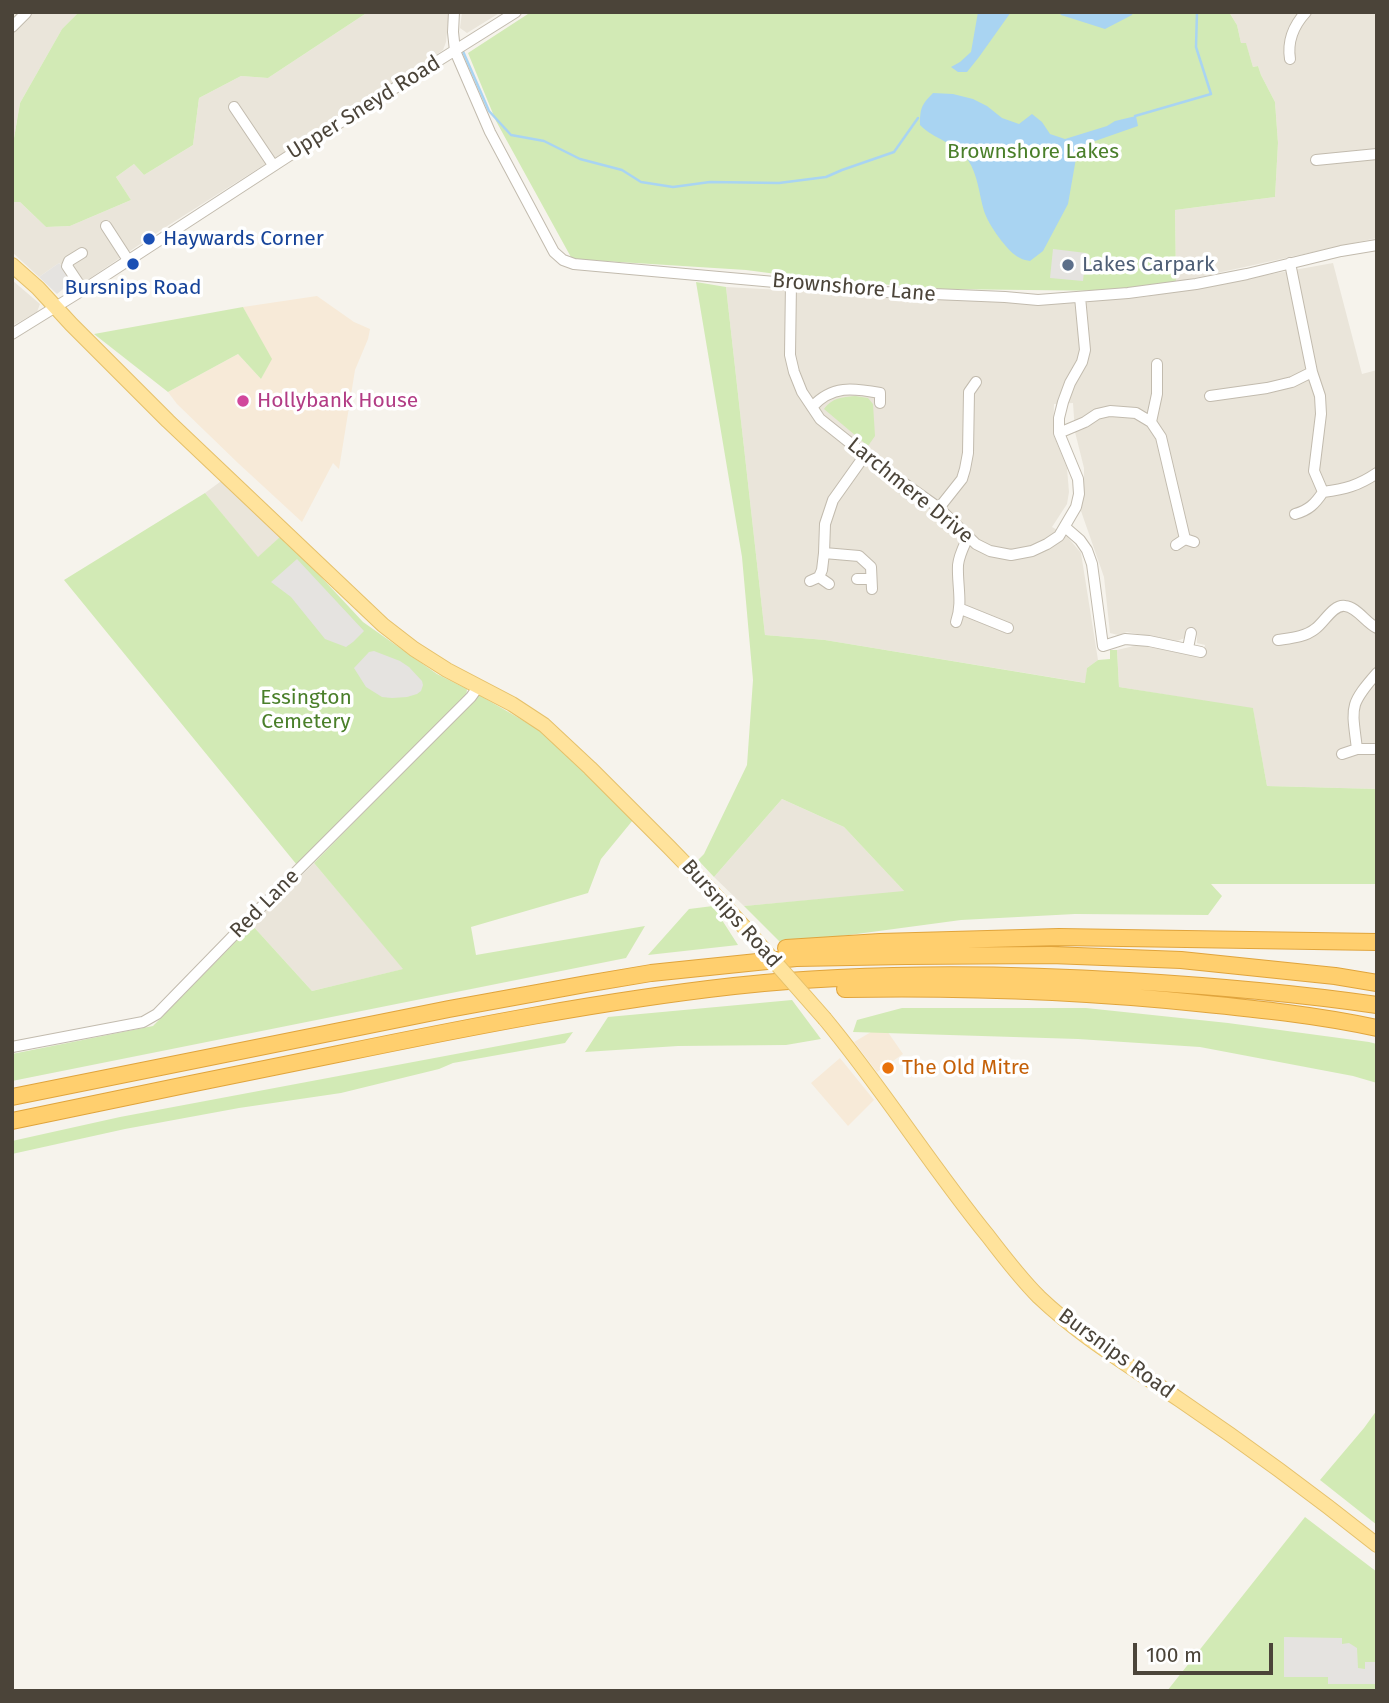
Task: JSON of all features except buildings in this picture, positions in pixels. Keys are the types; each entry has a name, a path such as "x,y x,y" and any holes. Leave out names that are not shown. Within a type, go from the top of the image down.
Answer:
{"highway":[{"path":"689,969 723,956 787,948 880,942 1059,937 1377,942"},
{"path":"1051,955 1105,945 1296,947 1323,941"},
{"path":"12,1097 462,1006 651,973 796,958 1051,955 1181,960 1377,983"},
{"path":"12,1121 447,1031 598,1005 737,986 829,978 1002,975 1215,987 1377,1006"},
{"path":"737,986 773,991 902,989 1124,996 1272,1011 1377,1028"},
{"path":"1215,987 1241,998 1323,1009 1377,1021"}],"main road":[{"name":"Bursnips Road","path":"12,265 168,421 383,625 447,670 512,704 544,725 669,847 744,927 825,1020 866,1069 968,1211 1037,1294 1071,1326 1238,1440 1377,1545"}],"street":[{"path":"454,12 455,51"},
{"name":"Upper Sneyd Road","path":"12,334 516,12"},
{"path":"1290,59 1293,32 1306,12"},
{"path":"12,27 26,13"},
{"name":"Brownshore Lane","path":"455,51 490,132 554,251 563,260 574,264 886,292 1038,300 1128,293 1196,284 1377,245"},
{"name":"Upper Sneyd Road","path":"234,107 273,165"},
{"path":"1317,160 1377,154"},
{"path":"106,226 128,260"},
{"path":"82,253 69,261 67,266 83,290"},
{"path":"1290,263 1312,372 1320,396 1321,414 1314,471 1323,492"},
{"name":"Larchmere Drive","path":"791,283 790,355 793,372 820,419 939,508 976,544 990,551 1011,555 1032,551 1059,536 1076,507 1079,494 1078,480 1059,433"},
{"path":"1080,297 1085,350 1063,402 1059,433 1097,414 1110,411 1136,413 1152,422 1161,437 1185,542"},
{"path":"1152,422 1157,394 1157,364"},
{"path":"1210,397 1292,382 1312,372"},
{"path":"939,508 961,479 965,469 968,453 968,386"},
{"path":"812,407 828,394 855,388 880,393 880,402"},
{"path":"819,581 825,524 833,500 865,455"},
{"path":"1323,492 1345,489 1364,482 1377,473"},
{"path":"1295,514 1311,507 1323,492"},
{"path":"1065,527 1080,540 1092,564 1105,659"},
{"path":"956,622 961,609 958,562 968,537"},
{"path":"824,553 859,556 871,567 872,584 857,579"},
{"path":"1278,640 1312,632 1337,607 1343,605 1377,628"},
{"path":"961,609 1008,628"},
{"path":"1188,648 1191,633"},
{"path":"1103,646 1125,639 1201,652"},
{"path":"1357,750 1352,712 1354,703 1377,673"},
{"name":"Red Lane","path":"12,1047 143,1021 157,1014 478,687"},
{"path":"1342,754 1374,749"}],"shaded area":[{"path":"12,12 79,12 62,29 20,103 12,150"},
{"path":"368,12 449,12 443,50 161,230 80,285 59,263 39,277 12,252 12,202 20,202 46,227 70,226 131,200 116,177 134,164 144,175 193,145 199,98 241,76 268,78"},
{"path":"462,12 501,12 467,33 460,28"},
{"path":"1229,12 1377,12 1377,238 1176,282 1175,210 1275,197 1278,143 1275,102 1258,66 1253,67 1246,44 1241,43 1237,25"},
{"name":"Lakes Carpark","path":"1053,249 1086,253 1083,281 1050,278"},
{"path":"59,263 74,280 57,294 39,277"},
{"path":"1333,263 1362,374 1377,370 1377,789 1267,786 1253,709 1119,687 1117,650 1138,645 1202,657 1205,645 1197,643 1197,632 1187,632 1185,638 1177,641 1127,632 1118,635 1110,633 1104,577 1081,511 1084,468 1075,432 1073,403 1054,404 1053,434 1067,468 1069,492 1067,504 1052,527 1066,535 1081,553 1098,660 1087,668 1086,683 825,640 765,635 726,287 1039,304 1144,297"},
{"path":"12,280 40,304 37,312 12,326"},
{"path":"317,296 354,322 370,329 355,370 339,469 333,463 302,522 177,404 168,392 238,354 261,379 271,359 243,307"},
{"path":"224,479 282,535 258,558 205,493"},
{"path":"297,559 364,631 346,647 325,639 291,597 271,582"},
{"path":"374,651 409,667 422,681 421,691 407,697 392,698 382,697 366,687 354,668 369,652"},
{"path":"782,799 844,827 905,892 744,906 714,877"},
{"path":"314,863 404,969 312,991 252,925"},
{"path":"883,1025 903,1054 877,1072 854,1042"},
{"path":"840,1058 874,1100 848,1126 811,1083"},
{"path":"1284,1637 1342,1638 1342,1644 1349,1643 1357,1648 1358,1668 1365,1669 1365,1662 1377,1662 1377,1684 1328,1684 1328,1677 1284,1677"}],"green space":[{"path":"79,12 368,12 268,78 241,76 199,98 193,145 144,175 134,164 116,177 131,200 70,226 46,227 20,202 12,202 12,150 20,103 62,29"},
{"name":"Brownshore Lakes","path":"531,12 1229,12 1237,25 1241,43 1246,43 1253,67 1258,66 1275,102 1278,143 1275,197 1175,210 1176,282 1116,291 940,289 746,270 572,259 496,121 468,53"},
{"path":"696,282 726,287 765,635 825,640 1085,683 1087,668 1098,660 1110,659 1110,650 1117,650 1119,687 1253,708 1267,786 1377,789 1377,884 1211,884 1222,896 1208,915 1075,914 961,920 782,944 744,906 904,891 844,827 782,799 714,877 698,860 704,854 747,765 753,680 742,557"},
{"path":"243,307 272,359 261,379 238,354 168,392 94,334"},
{"path":"855,396 868,398 873,404 875,436 868,446 824,409 830,402"},
{"name":"Essington Cemetery","path":"205,493 258,557 282,535 363,622 437,674 467,689 466,698 297,865 64,580"},
{"path":"479,695 543,732 633,820 601,859 588,893 471,927 476,955 645,926 626,958 12,1081 12,1054 153,1026 252,925 312,991 403,969 314,863"},
{"path":"713,906 738,945 648,955 689,909"},
{"path":"792,1000 821,1039 786,1045 678,1046 585,1052 608,1017"},
{"path":"902,1008 1086,1008 1369,1042 1377,1044 1377,1083 1200,1047 1078,1039 853,1032 857,1020"},
{"path":"573,1032 565,1043 453,1063 439,1069 341,1093 125,1129 12,1154 12,1141 120,1117"},
{"path":"1377,1410 1377,1525 1320,1480"},
{"path":"1305,1517 1377,1572 1377,1691 1167,1691"}],"water":[{"path":"978,12 1011,12 967,72 958,72 951,67 971,52"},
{"path":"1059,12 1133,12 1105,29 1061,15"},
{"path":"933,93 973,99 1002,118 1019,124 1032,114 1050,134 1065,139 1136,116 1138,126 1078,147 1068,204 1043,251 1030,261 1015,255 1004,244 986,217 974,172 968,160 951,145 920,125 922,108"}],"waterway":[{"path":"1135,116 1211,94 1196,47 1197,12"},
{"path":"462,49 489,111 511,135 544,141 580,159 622,170 641,182 673,187 710,182 779,183 826,177 894,152 918,118"}],"place":[{"name":"Haywards Corner","path":"149,239"},
{"name":"Bursnips Road","path":"133,264"},
{"name":"Lakes Carpark","path":"1068,265"},
{"name":"Hollybank House","path":"243,401"},
{"name":"The Old Mitre","path":"888,1068"}]}
